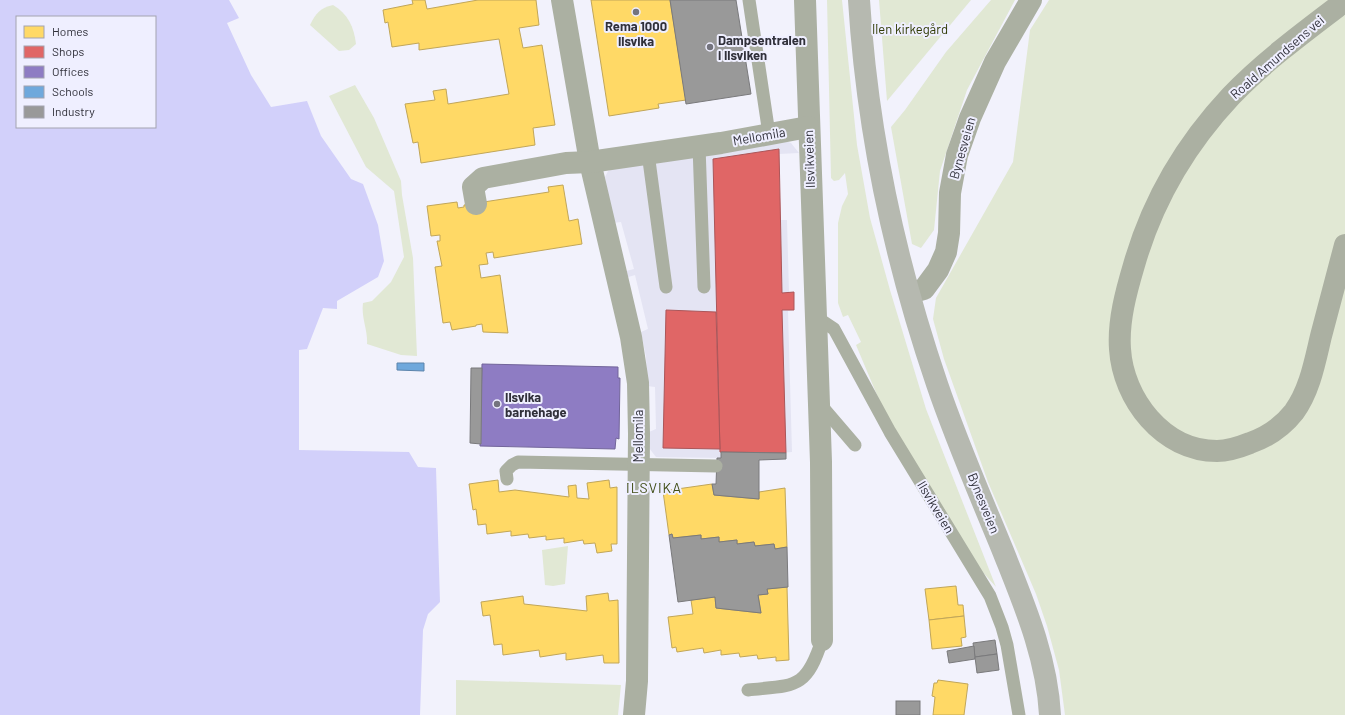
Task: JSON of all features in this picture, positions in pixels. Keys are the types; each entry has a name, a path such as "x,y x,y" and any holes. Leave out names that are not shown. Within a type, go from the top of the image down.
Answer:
{"main road":[{"name":"Bynesveien","path":"858,0 872,116 890,215 910,293 937,384 1026,607 1041,656 1049,698 1050,715"}],"street":[{"name":"Mellomila","path":"562,0 590,162 631,337 638,383 639,466 637,681 634,715"},
{"name":"Ilsvikveien","path":"805,0 808,127 821,462 822,640"},
{"name":"Bynesveien","path":"910,293 924,289 938,270 946,252 949,233 950,193 957,156 970,118 995,62 1031,0"},
{"name":"Roald Amundsens vei","path":"1345,1 1250,78 1231,96 1195,139 1148,219 1127,288 1122,320 1120,348 1124,373 1133,395 1142,410 1154,424 1182,443 1217,451 1239,447 1262,439 1280,426 1295,411 1310,378 1345,245"},
{"name":"Mellomila","path":"476,204 473,187 483,178 566,163 590,162 699,146 808,127"}],"lane":[{"path":"749,0 769,134"},
{"path":"699,146 704,287"},
{"path":"648,153 666,287"},
{"name":"Ilsvikveien","path":"816,317 834,329 890,432 990,596 1007,645 1019,715"},
{"path":"818,402 855,445"},
{"path":"507,479 506,471 518,462 639,466 716,466"},
{"path":"748,690 791,685 798,682 806,676 815,663 822,640"}],"shaded area":[{"path":"785,141 791,143 799,153 779,154 780,220 787,220 789,292 794,292 794,310 788,311 792,452 721,458 656,457 649,448 649,432 656,429 655,387 647,386 646,357 641,332 648,329 635,275 628,277 626,271 634,269 621,222 613,223 605,177 608,171 614,168"}],"green space":[{"path":"827,0 842,0 857,145 870,218 890,290 926,409 996,587 979,568 906,451 880,402 856,345 861,342 848,315 843,317 838,303 838,223 842,206 848,194 845,173 839,180 834,181 831,178"},
{"name":"Ilen kirkegård","path":"879,0 971,0 887,101"},
{"path":"991,0 1015,0 967,90 940,171 934,230 921,248 912,244 891,127 905,110 946,52"},
{"path":"1049,0 1345,0 1345,715 1065,715 1059,670 1047,626 1036,594 988,482 944,359 933,319 936,298 1013,162 1030,30"},
{"path":"333,5 343,12 354,32 356,44 349,50 339,51 310,25 314,17 319,12"},
{"path":"355,85 374,118 401,181 413,258 417,356 401,355 367,344 363,303 372,301 391,282 404,257 394,191 366,167 329,96"},
{"path":"568,546 565,584 553,586 545,585 542,550"},
{"path":"456,680 621,685 618,715 456,715"}],"water":[{"path":"0,0 229,0 239,18 227,23 251,75 271,107 307,101 321,136 351,179 363,184 378,225 384,261 378,277 337,301 337,309 323,308 307,349 299,350 299,450 409,452 418,467 436,468 440,602 428,614 423,630 420,715 0,715"}],"building: Homes":[{"path":"412,0 425,0 427,9 478,0 536,0 539,25 519,28 523,48 542,45 555,125 533,128 535,145 421,163 418,142 413,143 405,104 435,100 433,91 446,89 448,104 509,94 499,39 419,50 419,43 392,47 388,22 385,23 383,10 413,4"},
{"path":"591,0 670,0 686,100 658,104 659,108 609,116"},
{"path":"563,185 569,221 578,219 582,244 494,258 493,252 486,253 488,264 479,265 481,278 500,275 508,333 483,332 482,324 452,330 450,322 443,323 435,267 442,266 437,241 440,241 440,235 431,236 427,206 457,202 458,208 464,207 464,205 549,192 548,187"},
{"path":"498,480 499,492 515,490 569,497 568,486 576,485 577,498 589,499 587,483 609,480 610,488 617,487 617,544 611,544 612,551 597,553 595,543 584,544 583,540 564,543 564,538 546,540 546,536 529,538 528,534 511,536 511,531 487,534 486,524 478,525 476,509 473,510 469,484"},
{"path":"712,484 714,495 759,499 759,492 785,488 787,547 775,549 774,544 755,546 754,542 737,544 737,540 719,542 719,537 701,539 701,535 673,538 672,534 669,535 663,491"},
{"path":"956,586 958,605 963,605 964,616 929,620 925,589"},
{"path":"787,587 789,660 776,661 776,657 758,659 757,655 740,657 739,653 721,655 721,650 704,653 703,648 677,652 676,647 672,648 668,617 693,614 691,600 715,597 716,608 761,613 758,595 768,594 767,589"},
{"path":"608,593 609,601 618,600 619,663 604,663 603,655 566,660 566,653 540,657 539,650 503,655 502,644 494,645 490,615 483,616 481,602 523,596 524,604 587,611 586,596"},
{"path":"964,616 966,637 961,638 962,646 932,649 929,620"},
{"path":"938,680 968,684 964,715 933,715 935,697 932,696 934,683 937,683"}],"building: Shops":[{"path":"779,149 782,293 794,292 794,310 782,310 786,453 720,452 713,159"},
{"path":"666,310 716,312 720,449 663,448"}],"building: Offices":[{"path":"482,364 618,367 618,378 620,378 619,439 616,438 615,449 480,446"}],"building: Schools":[{"path":"397,363 424,363 424,371 397,370"}],"building: Industry":[{"name":"Dampsentralen i Ilsviken","path":"670,0 736,0 751,94 686,104"},
{"path":"471,368 482,368 481,444 470,443"},
{"path":"721,452 786,453 786,459 759,460 759,499 714,495 712,484 716,484 717,458 721,458"},
{"path":"672,534 673,538 701,535 701,539 719,537 719,542 737,540 737,544 754,542 755,546 774,544 775,549 787,547 788,587 767,589 768,594 758,595 761,613 716,608 715,597 678,602 669,535"},
{"path":"995,640 997,654 975,657 973,643"},
{"path":"974,646 975,659 949,663 947,651"},
{"path":"997,654 999,670 977,673 975,657"},
{"path":"896,701 920,701 920,715 896,715"}],"place":[{"name":"Rema 1000 Ilsvika","path":"636,12"},
{"name":"Dampsentralen i Ilsviken","path":"710,47"},
{"name":"Ilsvika barnehage","path":"497,404"}],"district":[{"name":"ILSVIKA","path":"654,488"}]}
